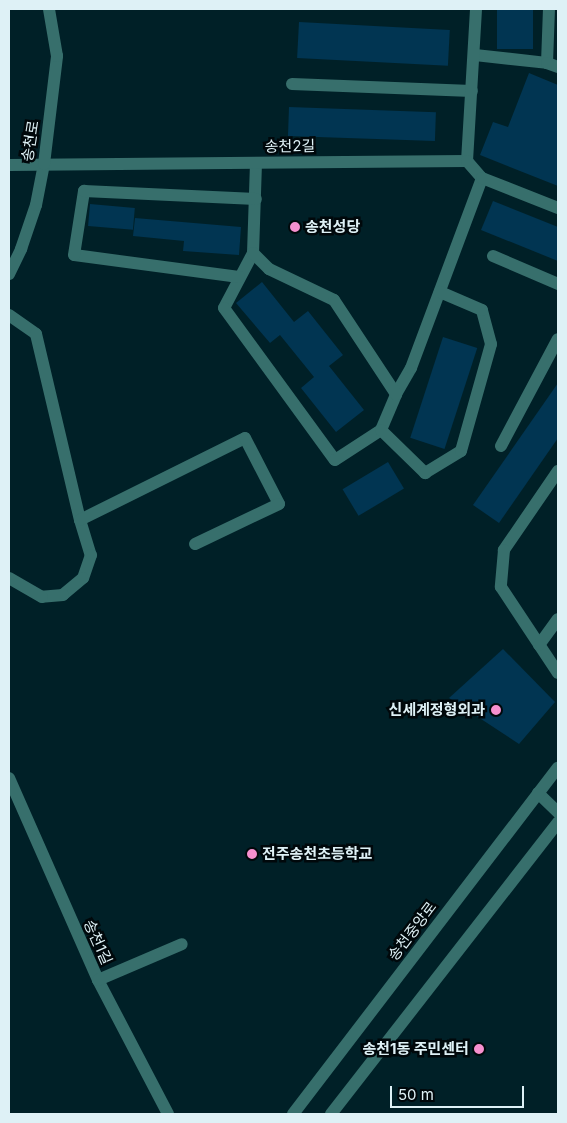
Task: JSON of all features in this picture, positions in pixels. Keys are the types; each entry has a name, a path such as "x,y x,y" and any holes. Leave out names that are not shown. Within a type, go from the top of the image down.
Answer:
{"street":[{"name":"송천로","path":"9,274 21,249 36,206 44,164 57,56 49,9"},
{"path":"476,9 475,55 467,161 482,178 558,208"},
{"path":"475,55 552,65 550,9"},
{"path":"292,84 472,91"},
{"name":"송천2길","path":"9,165 467,161"},
{"path":"256,163 253,253 238,277 224,308 335,460 381,430 396,394 411,368 482,178"},
{"path":"238,277 74,255 84,191 256,199"},
{"path":"253,253 268,269 334,300 396,394"},
{"path":"493,256 558,284"},
{"path":"381,430 425,473 461,451 491,344 482,310 440,292"},
{"path":"9,315 36,334 80,520 91,555 83,578 63,595 42,597 9,578"},
{"path":"501,446 558,339"},
{"path":"80,520 245,438 279,504 195,544"},
{"path":"558,471 504,550 501,587 558,673"},
{"path":"539,646 558,619"},
{"name":"송천중앙로","path":"293,1114 558,768"},
{"name":"송천1길","path":"9,778 98,980 168,1114"},
{"path":"538,793 558,812"},
{"path":"331,1114 558,822"},
{"path":"98,980 182,944"}],"building":[{"path":"497,9 533,9 533,49 497,49"},
{"path":"299,22 450,30 448,66 297,58"},
{"path":"529,73 558,85 558,186 480,155 493,122 508,127"},
{"path":"289,107 436,112 435,141 288,136"},
{"path":"493,201 558,227 558,261 481,230"},
{"path":"90,204 135,208 133,230 88,226"},
{"path":"135,218 241,227 239,255 183,251 184,241 133,236"},
{"path":"262,282 294,322 308,311 343,355 329,366 364,410 336,432 301,388 314,377 280,335 270,343 236,303"},
{"path":"443,337 477,348 444,449 410,438"},
{"path":"558,383 558,438 499,523 473,505"},
{"path":"388,462 404,489 359,516 343,489"},
{"path":"503,649 555,702 519,744 449,698"}],"place":[{"name":"송천성당","path":"295,227"},
{"name":"신세계정형외과","path":"496,710"},
{"name":"전주송천초등학교","path":"252,854"},
{"name":"송천1동 주민센터","path":"479,1049"}]}
